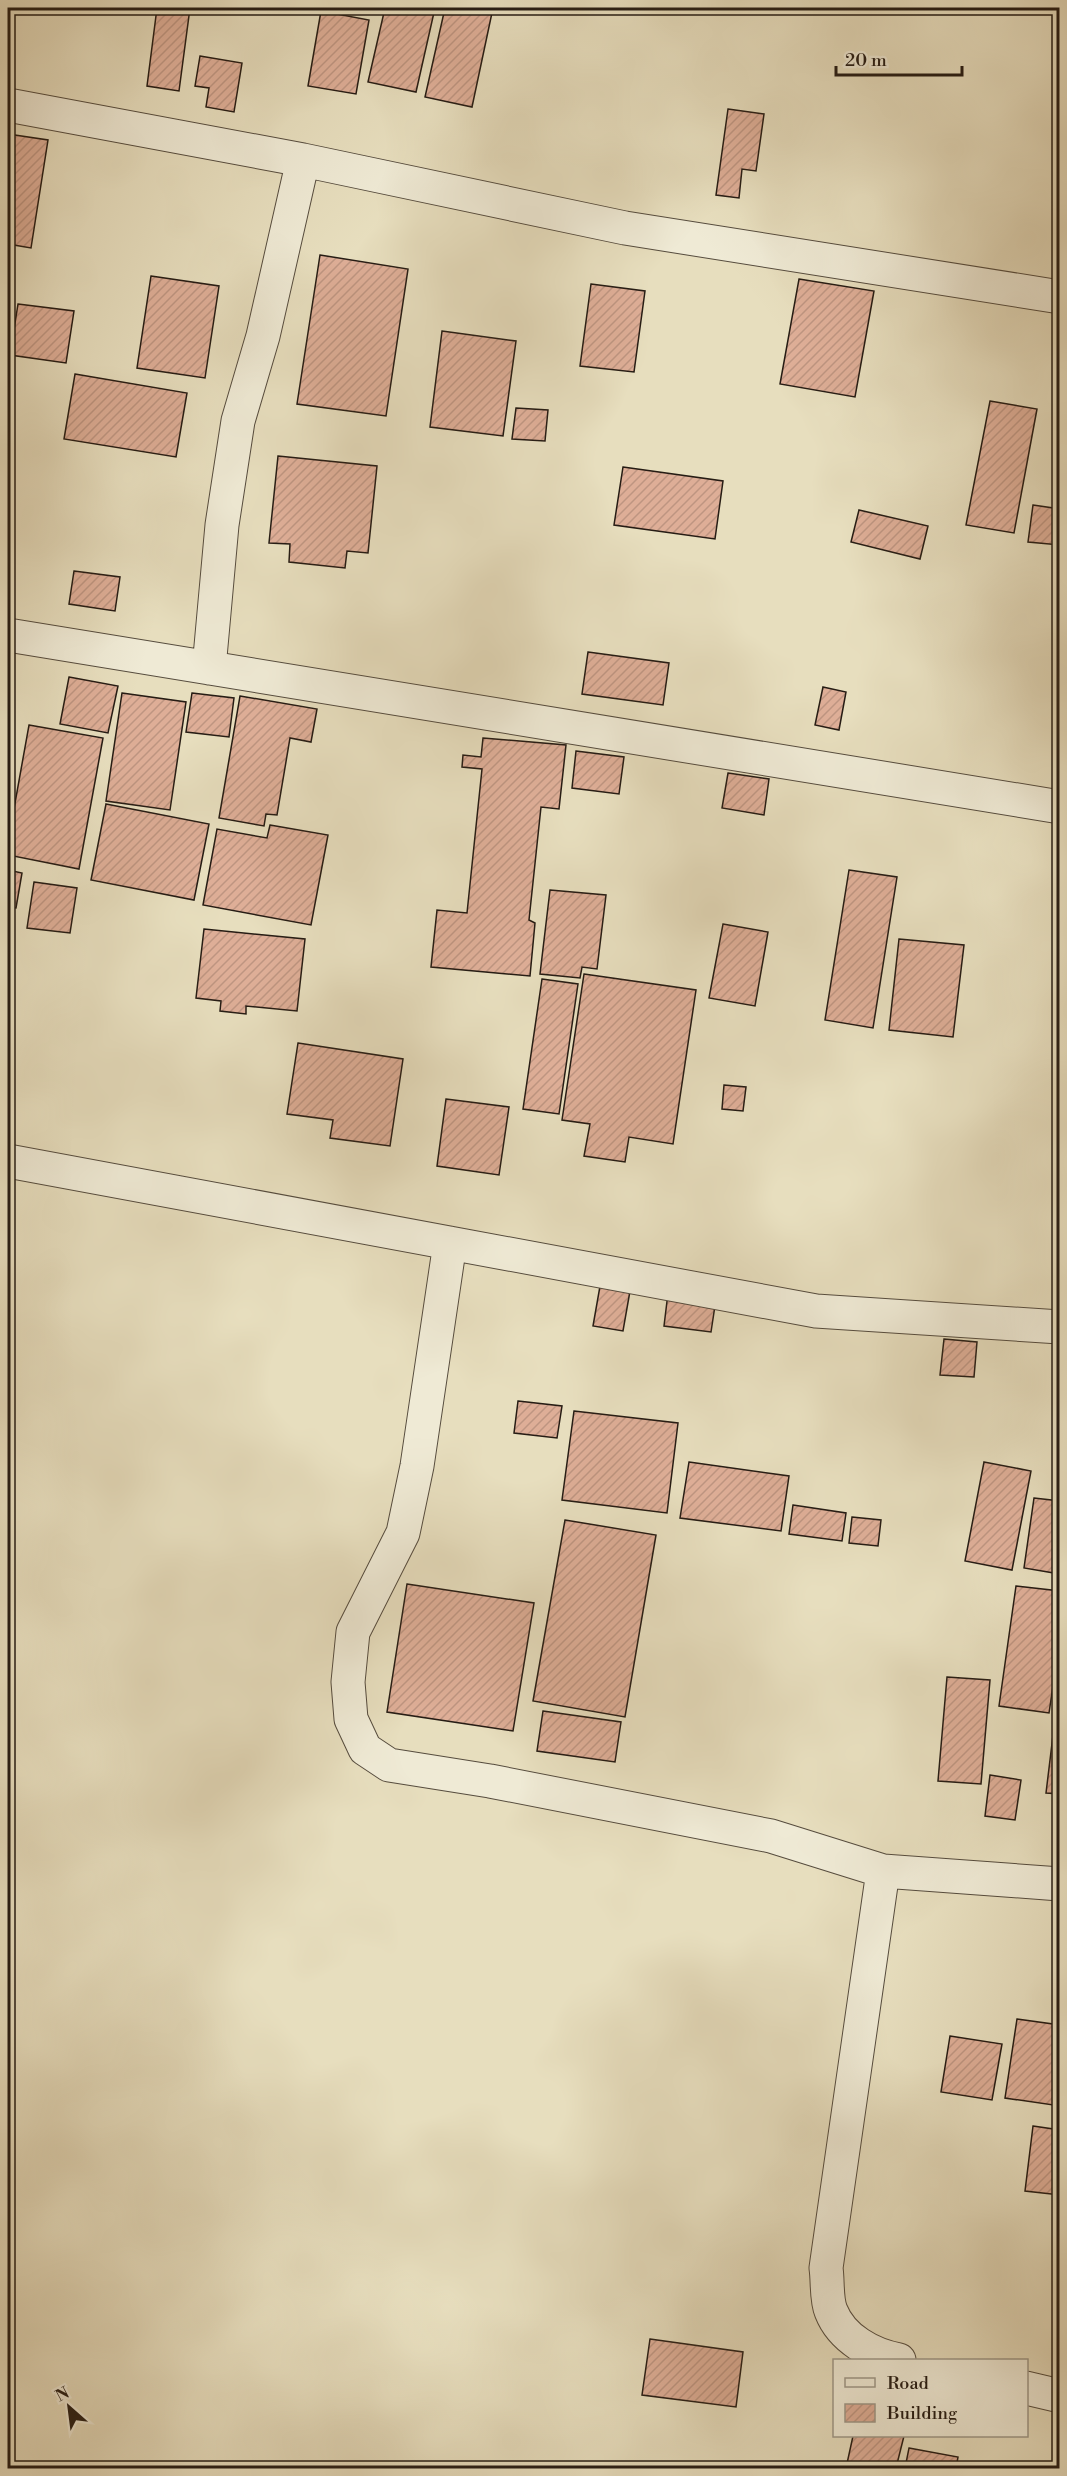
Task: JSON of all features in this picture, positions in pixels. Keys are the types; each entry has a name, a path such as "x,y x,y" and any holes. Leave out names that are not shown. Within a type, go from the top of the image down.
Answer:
{"street":[{"path":"8,105 303,160 625,228 1059,297"},
{"path":"209,668 222,525 238,421 263,336 303,160"},
{"path":"8,635 1059,807"},
{"path":"8,1161 816,1311 1059,1327"},
{"path":"450,1243 417,1466 403,1533 353,1632 348,1682 351,1719 365,1749 389,1765 490,1781 771,1836 883,1871 1059,1884"},
{"path":"883,1871 826,2268 831,2312 853,2341 881,2357 890,2359"},
{"path":"1028,2388 1059,2396"}],"building":[{"path":"157,8 190,8 179,91 147,86"},
{"path":"385,8 435,8 416,92 368,82"},
{"path":"445,8 493,8 472,107 425,97"},
{"path":"537,8 572,8 571,14"},
{"path":"1012,8 1060,8 1060,13"},
{"path":"321,11 369,20 356,94 308,86"},
{"path":"200,56 242,63 234,112 206,107 209,88 195,86"},
{"path":"728,109 764,114 756,171 742,169 739,198 716,195"},
{"path":"8,134 48,140 31,248 8,244"},
{"path":"320,255 408,269 386,416 297,404"},
{"path":"151,276 219,286 205,378 137,368"},
{"path":"799,279 874,291 855,397 780,384"},
{"path":"591,284 645,291 634,372 580,366"},
{"path":"18,304 74,311 66,363 10,355"},
{"path":"442,331 516,341 503,436 430,427"},
{"path":"75,374 187,393 176,457 64,439"},
{"path":"990,401 1037,409 1014,533 966,525"},
{"path":"516,408 548,410 545,441 512,439"},
{"path":"278,456 377,466 368,553 347,551 345,568 289,562 290,544 269,543"},
{"path":"623,467 723,481 715,539 614,525"},
{"path":"1033,505 1060,509 1060,545 1028,542"},
{"path":"859,510 928,526 920,559 851,542"},
{"path":"74,571 120,577 115,611 69,604"},
{"path":"588,652 669,663 663,705 582,694"},
{"path":"69,677 118,686 108,733 60,724"},
{"path":"823,687 846,692 839,730 815,725"},
{"path":"122,693 186,702 170,810 106,801"},
{"path":"192,693 234,698 229,737 186,732"},
{"path":"240,696 317,709 311,742 290,738 277,815 266,814 264,826 219,818"},
{"path":"29,725 103,738 79,869 8,855 8,842"},
{"path":"483,738 566,745 559,809 541,807 529,920 535,923 530,976 431,967 437,910 467,913 482,769 462,767 463,755 481,757"},
{"path":"576,751 624,757 619,794 572,788"},
{"path":"728,773 769,779 764,815 722,808"},
{"path":"106,804 209,824 194,900 91,880"},
{"path":"270,825 328,835 311,925 203,905 217,829 267,838"},
{"path":"8,870 22,873 16,908 8,907"},
{"path":"849,870 897,877 873,1028 825,1020"},
{"path":"34,882 77,888 70,933 27,928"},
{"path":"550,890 606,895 597,969 582,967 580,978 540,974"},
{"path":"723,924 768,932 755,1006 709,998"},
{"path":"204,929 305,939 297,1011 246,1006 246,1014 220,1011 221,1001 196,998"},
{"path":"899,939 964,945 953,1037 889,1030"},
{"path":"584,974 696,990 673,1144 629,1137 625,1162 584,1156 590,1124 562,1120"},
{"path":"542,979 578,984 559,1114 523,1109"},
{"path":"298,1043 403,1059 390,1146 330,1138 333,1120 287,1114"},
{"path":"724,1085 746,1087 743,1111 722,1109"},
{"path":"446,1099 509,1107 499,1175 437,1166"},
{"path":"600,1286 630,1291 623,1331 593,1326"},
{"path":"668,1293 716,1299 711,1332 664,1326"},
{"path":"944,1339 977,1342 974,1377 940,1375"},
{"path":"518,1401 562,1406 557,1438 514,1433"},
{"path":"574,1411 678,1423 667,1513 562,1500"},
{"path":"689,1462 789,1476 781,1531 680,1518"},
{"path":"984,1462 1031,1471 1012,1570 965,1561"},
{"path":"1034,1498 1060,1501 1060,1574 1024,1568"},
{"path":"793,1505 846,1513 842,1541 789,1534"},
{"path":"852,1517 881,1520 878,1546 849,1543"},
{"path":"565,1520 656,1535 625,1717 533,1701"},
{"path":"407,1584 534,1603 513,1731 387,1712"},
{"path":"1016,1586 1060,1591 1060,1639 1049,1713 999,1706"},
{"path":"947,1677 990,1680 981,1784 938,1781"},
{"path":"1058,1694 1060,1694 1060,1794 1046,1793"},
{"path":"543,1711 621,1722 615,1762 537,1751"},
{"path":"990,1775 1021,1780 1015,1820 985,1816"},
{"path":"1017,2019 1060,2025 1060,2106 1005,2098"},
{"path":"950,2036 1002,2044 992,2100 941,2092"},
{"path":"1033,2126 1060,2130 1060,2195 1025,2191"},
{"path":"650,2339 743,2352 736,2407 642,2395"},
{"path":"853,2437 904,2437 896,2468 846,2468"},
{"path":"909,2448 958,2457 956,2468 905,2468"}]}
